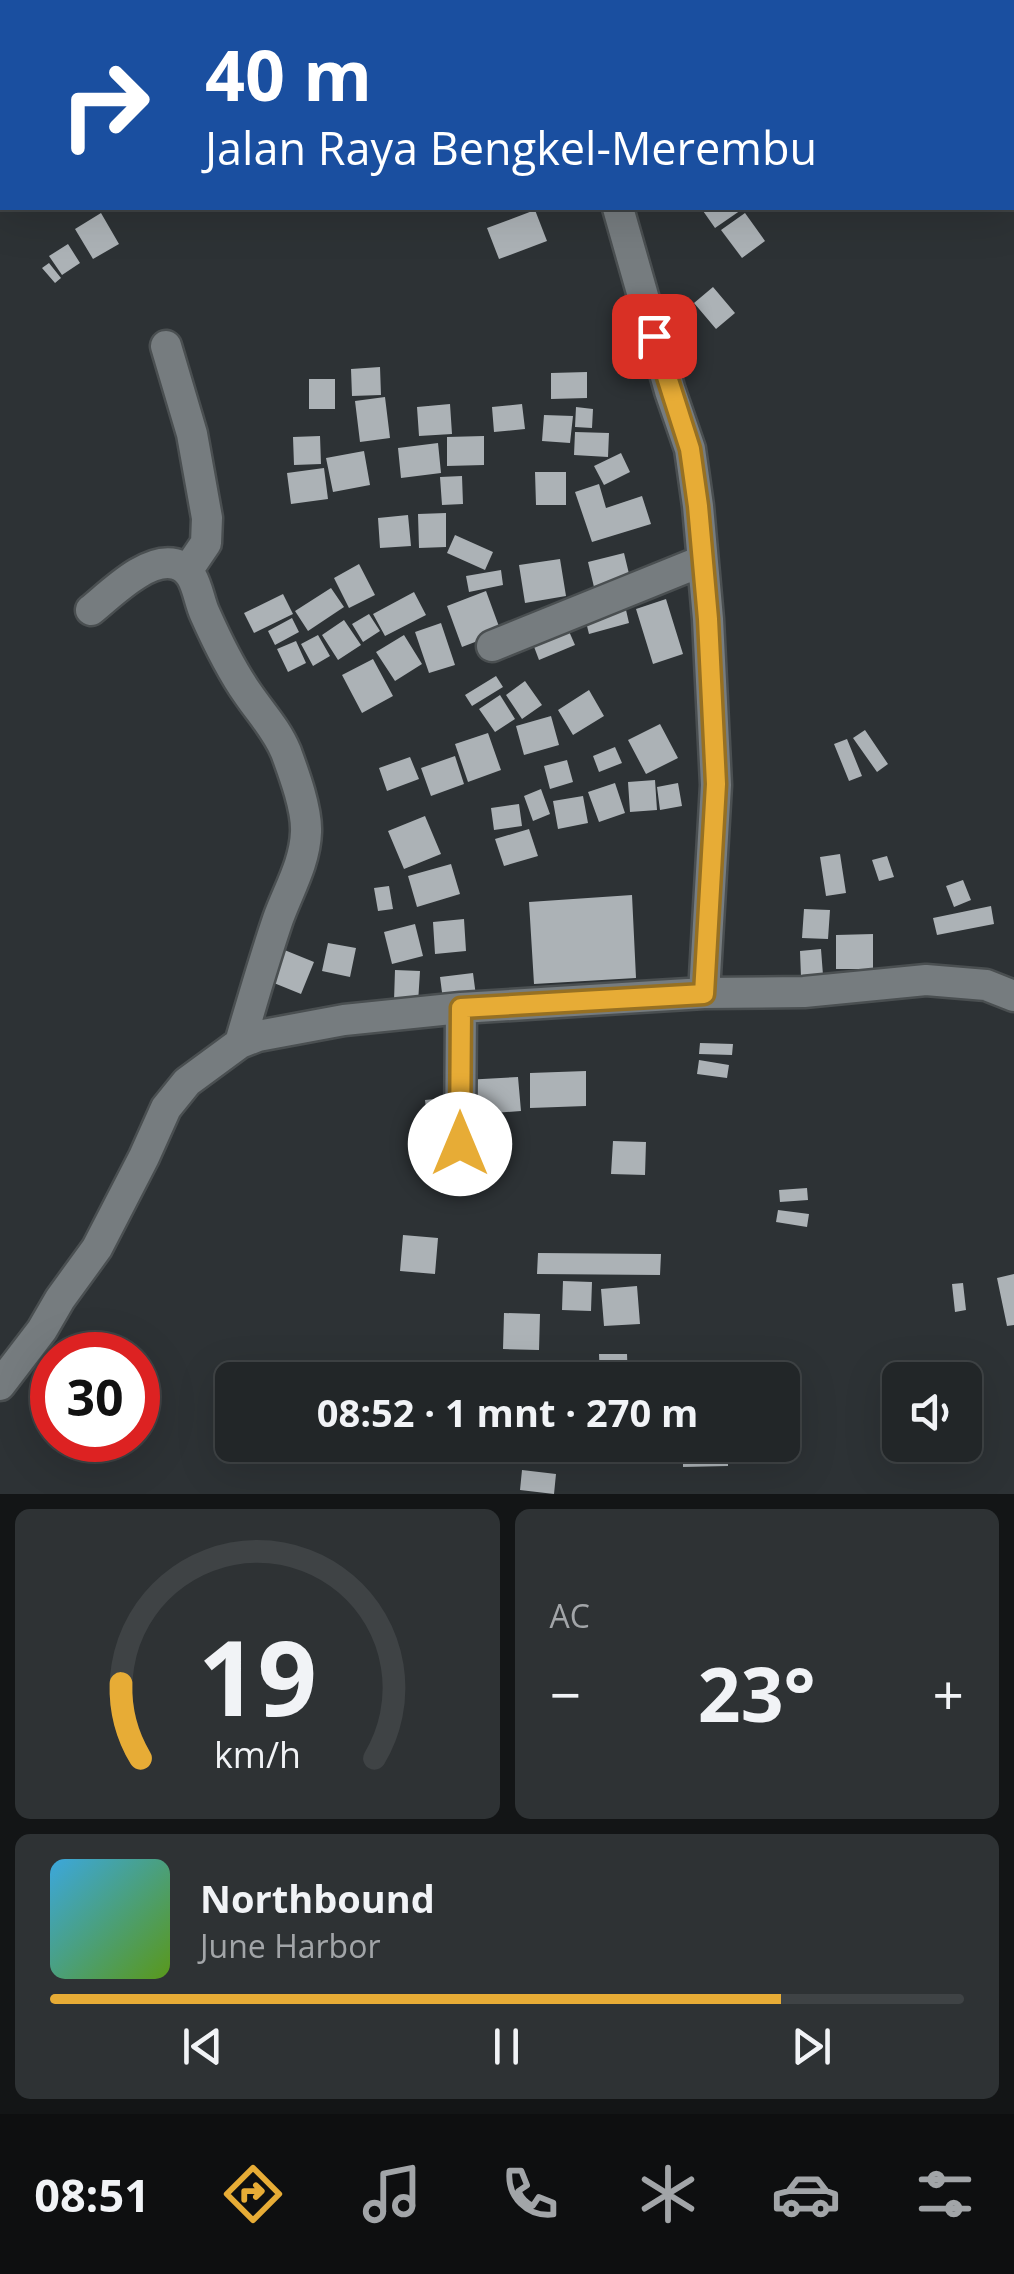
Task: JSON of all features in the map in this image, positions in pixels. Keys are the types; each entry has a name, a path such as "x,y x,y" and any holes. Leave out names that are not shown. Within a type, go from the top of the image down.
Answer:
{"street":[{"path":"619,210 690,449 698,506 716,784 704,994"},
{"path":"166,346 192,434 206,518 206,542 187,570"},
{"path":"492,646 702,561"},
{"path":"91,610 158,564 170,563 187,570 224,652 285,751 304,808 305,845 240,1043"},
{"path":"0,1386 97,1248 166,1108 187,1082 240,1043 258,1036 344,1020 461,1008 804,992 926,980 986,985 1014,996"},
{"path":"460,1144 461,1008"}],"building":[{"path":"535,210 547,241 499,259 487,228"},
{"path":"702,210 741,210 715,228"},
{"path":"101,213 119,244 93,259 75,229"},
{"path":"745,213 765,241 742,258 721,230"},
{"path":"68,244 80,263 62,275 49,256"},
{"path":"49,263 61,278 55,283 42,268"},
{"path":"713,287 735,313 716,329 694,303"},
{"path":"380,367 381,395 352,396 351,369"},
{"path":"587,372 587,398 551,399 551,373"},
{"path":"309,379 335,379 335,409 309,409"},
{"path":"385,397 390,438 360,442 355,401"},
{"path":"450,404 452,434 419,436 417,407"},
{"path":"522,404 525,429 494,432 492,407"},
{"path":"576,407 593,409 592,428 575,427"},
{"path":"544,415 573,416 570,443 542,441"},
{"path":"575,432 609,433 608,457 574,455"},
{"path":"320,436 321,464 294,465 293,437"},
{"path":"484,436 484,465 447,466 447,437"},
{"path":"438,443 441,473 401,478 398,448"},
{"path":"364,451 370,485 333,492 326,458"},
{"path":"621,453 630,472 604,485 594,466"},
{"path":"324,468 328,499 291,504 287,473"},
{"path":"535,472 566,472 566,505 536,505"},
{"path":"462,476 463,504 442,505 440,477"},
{"path":"599,484 606,508 642,496 651,524 592,542 575,492"},
{"path":"446,513 446,547 419,548 418,514"},
{"path":"408,515 411,546 380,548 378,518"},
{"path":"455,535 493,552 485,570 447,553"},
{"path":"624,553 630,578 594,587 588,562"},
{"path":"560,559 566,596 525,603 519,565"},
{"path":"359,564 375,595 349,608 334,578"},
{"path":"501,570 503,585 469,592 466,576"},
{"path":"331,588 344,607 308,631 295,611"},
{"path":"486,591 501,632 462,647 447,606"},
{"path":"414,592 426,615 385,636 373,614"},
{"path":"283,594 293,614 254,633 244,613"},
{"path":"666,599 683,654 653,664 636,609"},
{"path":"626,610 629,623 589,634 586,622"},
{"path":"369,614 380,631 363,642 352,624"},
{"path":"292,618 299,632 275,645 268,631"},
{"path":"344,620 361,645 338,660 322,635"},
{"path":"441,623 455,665 429,673 415,632"},
{"path":"568,629 575,645 539,660 533,644"},
{"path":"318,635 330,656 313,666 301,644"},
{"path":"404,635 422,664 395,681 376,652"},
{"path":"296,641 306,663 288,672 277,649"},
{"path":"373,659 393,696 362,713 342,675"},
{"path":"496,676 503,687 472,706 465,695"},
{"path":"525,681 542,705 522,719 506,695"},
{"path":"589,690 604,716 573,735 558,710"},
{"path":"500,695 515,719 495,732 479,709"},
{"path":"551,716 559,745 524,755 516,726"},
{"path":"660,724 678,758 646,774 628,740"},
{"path":"865,730 888,764 877,772 853,738"},
{"path":"488,733 501,770 468,782 455,744"},
{"path":"847,739 862,776 849,781 834,744"},
{"path":"615,747 622,763 599,772 593,756"},
{"path":"455,756 464,784 431,796 421,768"},
{"path":"410,757 419,779 387,791 379,768"},
{"path":"567,760 573,782 550,789 544,766"},
{"path":"655,780 657,810 630,812 628,782"},
{"path":"615,783 625,813 599,822 588,792"},
{"path":"678,783 682,806 660,810 657,787"},
{"path":"541,789 550,814 533,821 524,796"},
{"path":"583,796 588,823 558,829 553,801"},
{"path":"519,804 522,826 494,830 491,808"},
{"path":"425,816 441,854 404,869 388,831"},
{"path":"529,829 538,856 504,866 495,839"},
{"path":"840,854 846,893 826,896 820,857"},
{"path":"887,856 894,877 879,881 872,860"},
{"path":"451,864 460,894 417,907 408,876"},
{"path":"963,880 971,900 954,907 946,886"},
{"path":"389,886 393,909 378,911 374,888"},
{"path":"632,895 636,978 534,984 529,902"},
{"path":"991,906 994,924 937,935 933,918"},
{"path":"804,909 830,910 828,939 802,938"},
{"path":"464,919 466,951 435,954 433,922"},
{"path":"415,924 423,956 392,964 384,932"},
{"path":"873,934 873,969 836,969 836,935"},
{"path":"328,943 356,948 350,977 322,971"},
{"path":"282,949 314,962 301,994 269,981"},
{"path":"821,949 823,975 801,977 800,951"},
{"path":"395,970 420,971 418,1003 394,1001"},
{"path":"473,973 476,996 443,1000 440,977"},
{"path":"700,1043 733,1044 732,1055 699,1054"},
{"path":"699,1060 729,1065 727,1078 697,1074"},
{"path":"586,1071 586,1106 530,1108 530,1073"},
{"path":"518,1077 521,1111 466,1115 464,1080"},
{"path":"455,1097 457,1114 427,1117 425,1100"},
{"path":"501,1116 505,1162 470,1166 466,1120"},
{"path":"613,1141 646,1142 645,1175 611,1174"},
{"path":"807,1188 808,1200 780,1202 779,1190"},
{"path":"778,1210 809,1214 807,1227 776,1222"},
{"path":"403,1235 438,1238 435,1274 400,1271"},
{"path":"538,1253 661,1254 660,1275 537,1274"},
{"path":"1014,1274 1014,1325 1007,1326 997,1278"},
{"path":"563,1281 592,1282 591,1311 562,1310"},
{"path":"963,1283 966,1310 955,1312 952,1284"},
{"path":"637,1286 640,1324 604,1326 601,1289"},
{"path":"504,1313 540,1314 539,1350 503,1349"},
{"path":"599,1354 627,1354 627,1362 599,1362"},
{"path":"683,1462 728,1462 728,1466 683,1467"},
{"path":"522,1470 556,1474 554,1494 520,1490"}],"route":[{"path":"460,1144 461,1008 704,994 716,784 708,619 690,449 654,336"}]}
